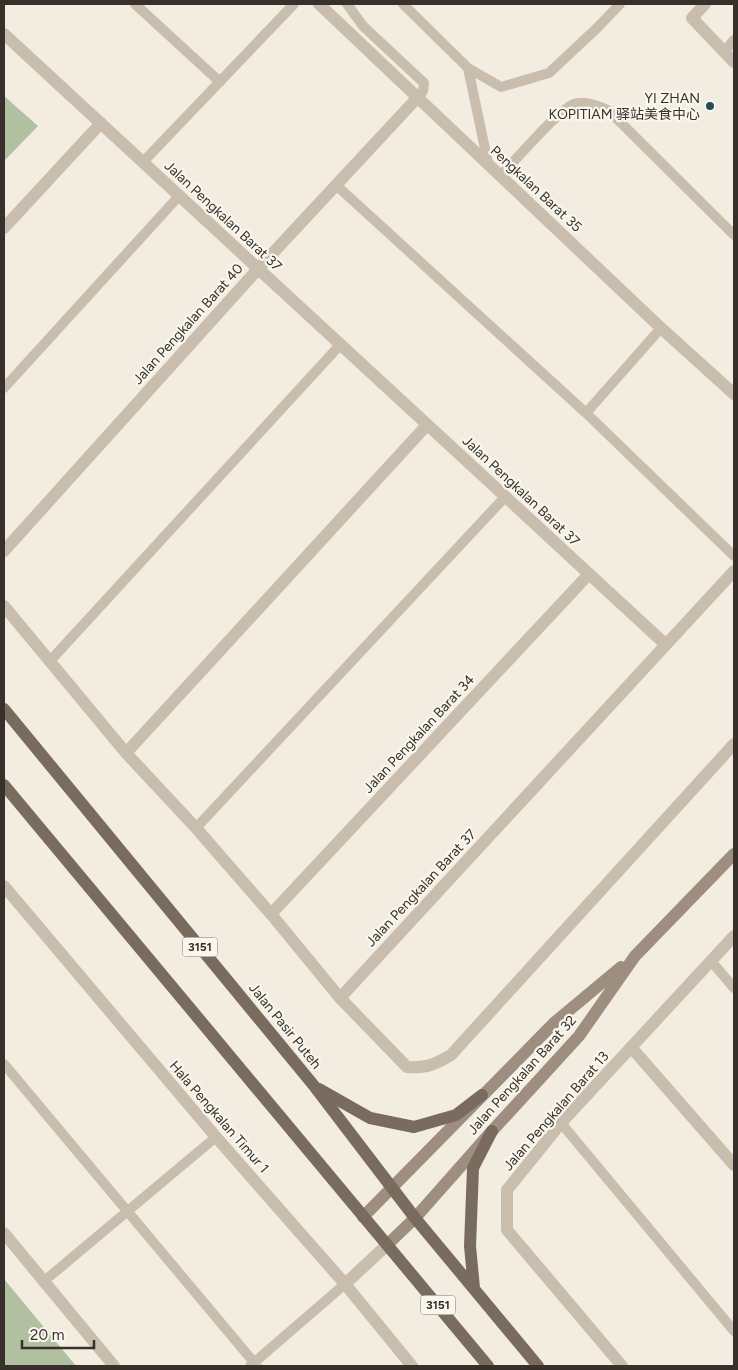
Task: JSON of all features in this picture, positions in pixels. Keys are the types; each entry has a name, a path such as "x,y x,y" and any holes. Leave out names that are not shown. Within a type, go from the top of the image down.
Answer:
{"main road":[{"name":"Jalan Pasir Puteh","path":"4,709 315,1087 415,1218 538,1366"},
{"name":"3151","path":"4,785 488,1366"},
{"path":"315,1087 370,1118 414,1127 456,1115 482,1095"},
{"path":"474,1288 470,1246 473,1168 492,1131"}],"street":[{"name":"Pengkalan Barat 35","path":"319,4 661,328 734,394"},
{"path":"705,4 692,18 734,62"},
{"name":"Jalan Pengkalan Barat 37","path":"4,34 665,644 340,998"},
{"name":"Jalan Pengkalan Barat 40","path":"4,551 258,269 418,97"},
{"path":"4,228 101,123"},
{"path":"126,753 427,425"},
{"path":"665,644 734,571"},
{"name":"Jalan Pengkalan Barat 34","path":"271,914 589,574"},
{"path":"4,606 126,753 196,828 271,914 340,998 406,1067 421,1068 434,1065 451,1055 734,744"},
{"name":"Jalan Pengkalan Barat 32","path":"387,1245 415,1218 579,1036 635,956 734,854"},
{"name":"Hala Pengkalan Timur 1","path":"6,893 345,1284 412,1366"},
{"name":"Jalan Pengkalan Barat 13","path":"622,1366 507,1230 507,1190 562,1123 734,936"},
{"path":"363,1217 555,1022 635,956"},
{"path":"631,1047 734,1165"},
{"path":"4,1233 114,1366"},
{"path":"345,1284 387,1245"}],"lane":[{"path":"135,4 220,82"},
{"path":"142,162 294,4"},
{"path":"347,4 362,26 424,83 424,91 418,97"},
{"path":"403,4 468,68 501,87 549,73 620,4"},
{"path":"724,52 734,40"},
{"path":"468,68 488,163"},
{"path":"501,175 561,112 575,103 595,105 608,110 734,235"},
{"path":"336,185 586,413 734,556"},
{"path":"4,388 179,196"},
{"path":"586,413 661,328"},
{"path":"50,661 340,345"},
{"path":"196,828 505,497"},
{"path":"712,961 734,988"},
{"path":"4,1064 253,1365 345,1284"},
{"path":"562,1123 734,1331"},
{"path":"43,1282 216,1137"}],"green space":[{"path":"4,96 38,126 4,161"},
{"path":"4,1279 76,1366 4,1366"}],"place":[{"name":"YI ZHAN KOPITIAM 驿站美食中心","path":"710,106"}]}
